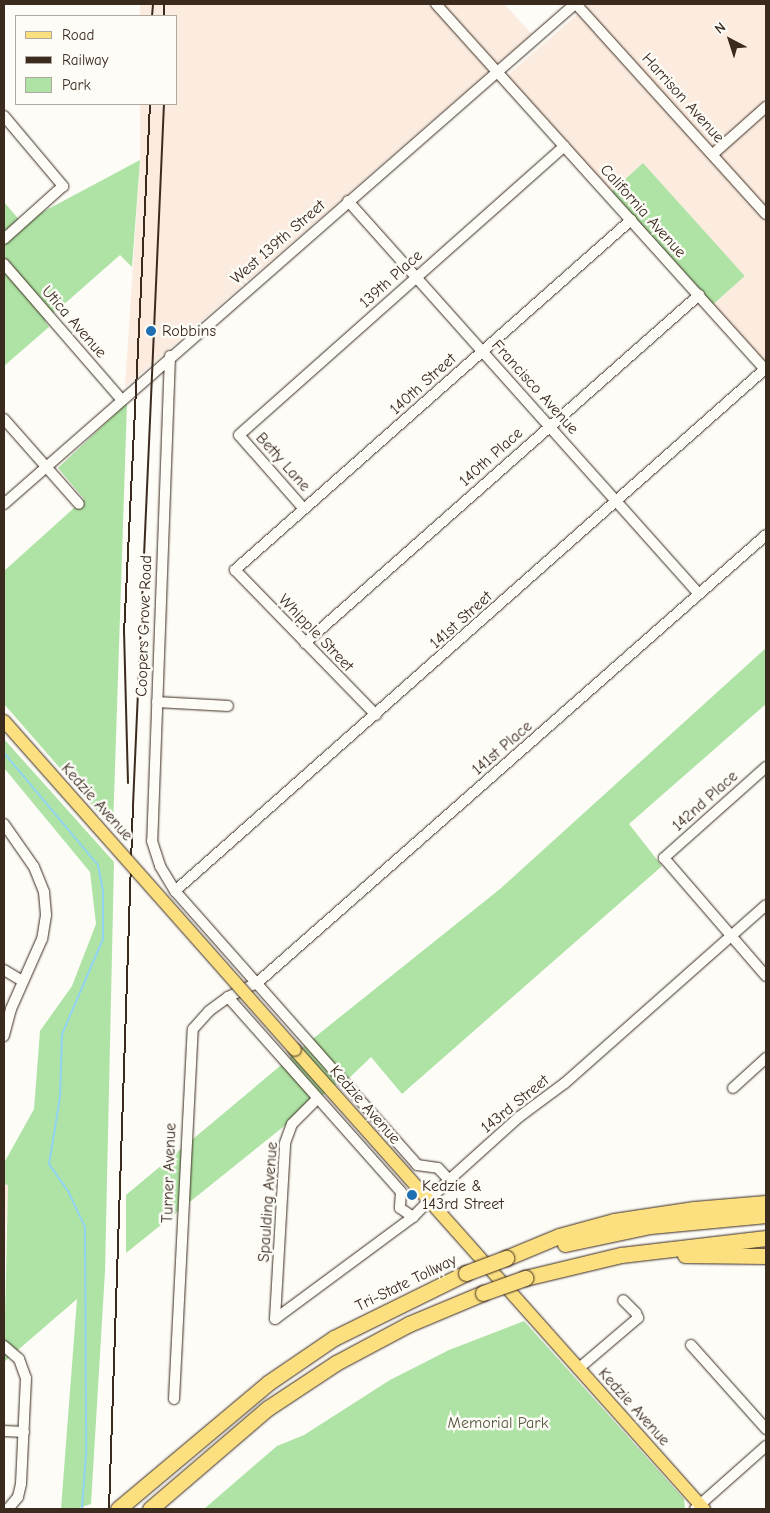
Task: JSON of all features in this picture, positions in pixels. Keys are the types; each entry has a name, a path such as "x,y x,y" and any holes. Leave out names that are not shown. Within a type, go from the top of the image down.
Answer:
{"highway":[{"path":"506,1258 559,1236 614,1221 694,1208 766,1203"},
{"name":"Tri-State Tollway","path":"118,1509 268,1383 334,1338 466,1273 506,1258 650,1226 766,1216"},
{"path":"150,1509 268,1408 336,1363 409,1324 483,1293 525,1278 621,1255 766,1238"},
{"path":"621,1255 766,1256"}],"main road":[{"name":"Kedzie Avenue","path":"4,721 700,1508"}],"street":[{"name":"West 139th Street","path":"4,504 348,200 576,4"},
{"name":"Harrison Avenue","path":"576,4 766,214"},
{"name":"California Avenue","path":"438,5 766,370"},
{"path":"713,154 766,108"},
{"path":"4,116 64,186 4,239"},
{"name":"139th Place","path":"239,435 564,146"},
{"name":"Francisco Avenue","path":"348,200 699,594"},
{"name":"140th Street","path":"235,570 631,220"},
{"name":"Utica Avenue","path":"4,264 122,400"},
{"name":"140th Place","path":"305,643 699,295"},
{"name":"Coopers Grove Road","path":"170,356 152,841 160,866 175,891 417,1165 438,1168 448,1180"},
{"name":"141st Street","path":"175,891 766,370"},
{"path":"4,419 78,504"},
{"name":"Betty Lane","path":"239,435 304,509"},
{"name":"141st Place","path":"258,983 766,535"},
{"name":"Whipple Street","path":"235,570 376,715"},
{"path":"157,702 228,706"},
{"name":"142nd Place","path":"730,936 664,858 766,766"},
{"path":"4,824 34,867 44,892 46,916 42,939 22,982 4,1036"},
{"name":"143rd Street","path":"276,1319 413,1217 448,1180 519,1117 565,1083 766,905"},
{"path":"730,936 766,976"},
{"path":"4,970 22,982"},
{"name":"Turner Avenue","path":"174,1399 188,1067 193,1029 209,1011 228,997 258,983"},
{"path":"228,997 400,1192 400,1208 413,1217"},
{"path":"733,1088 766,1058"},
{"name":"Spaulding Avenue","path":"276,1319 285,1143 292,1124 317,1099"},
{"path":"578,1368 638,1318 623,1300"},
{"path":"691,1345 766,1429"},
{"path":"4,1346 15,1355 25,1371 24,1432 20,1490 8,1509"},
{"path":"4,1431 24,1432"},
{"path":"700,1508 766,1446"}],"shaded area":[{"path":"140,4 504,4 532,34 125,387 140,160 140,105 178,105 178,15 140,15"},
{"path":"589,4 766,4 766,370 710,308 744,276 643,163 608,194 503,79"},
{"path":"4,1184 8,1184 4,1298"}],"green space":[{"path":"140,160 132,267 120,255 45,321 49,327 4,366 4,202 22,223"},
{"path":"643,163 745,276 713,305 611,192"},
{"path":"127,403 113,829 4,704 4,571 84,499 58,468"},
{"path":"766,648 766,704 629,824 662,866 402,1094 371,1057 345,1082 343,1079 126,1253 126,1195 310,1041 500,889"},
{"path":"4,739 114,862 105,1271 91,1504 76,1509 61,1509 77,1299 4,1362 8,1185 4,1184 4,1163 34,1109 40,1031 72,986 96,924 90,872 4,768"},
{"name":"Memorial Park","path":"524,1321 684,1499 685,1509 204,1509 277,1446 304,1435 390,1380 449,1350"}],"waterway":[{"path":"4,753 98,865 103,891 103,939 62,1034 60,1097 49,1164 69,1193 85,1227 86,1454 82,1509"}],"railway":[{"path":"152,15 153,4"},
{"path":"164,4 164,15"},
{"path":"128,783 124,634 150,105"},
{"path":"109,1509 133,805 164,105"}],"place":[{"name":"Robbins","path":"151,331"},
{"name":"Kedzie & 143rd Street","path":"412,1195"}]}
